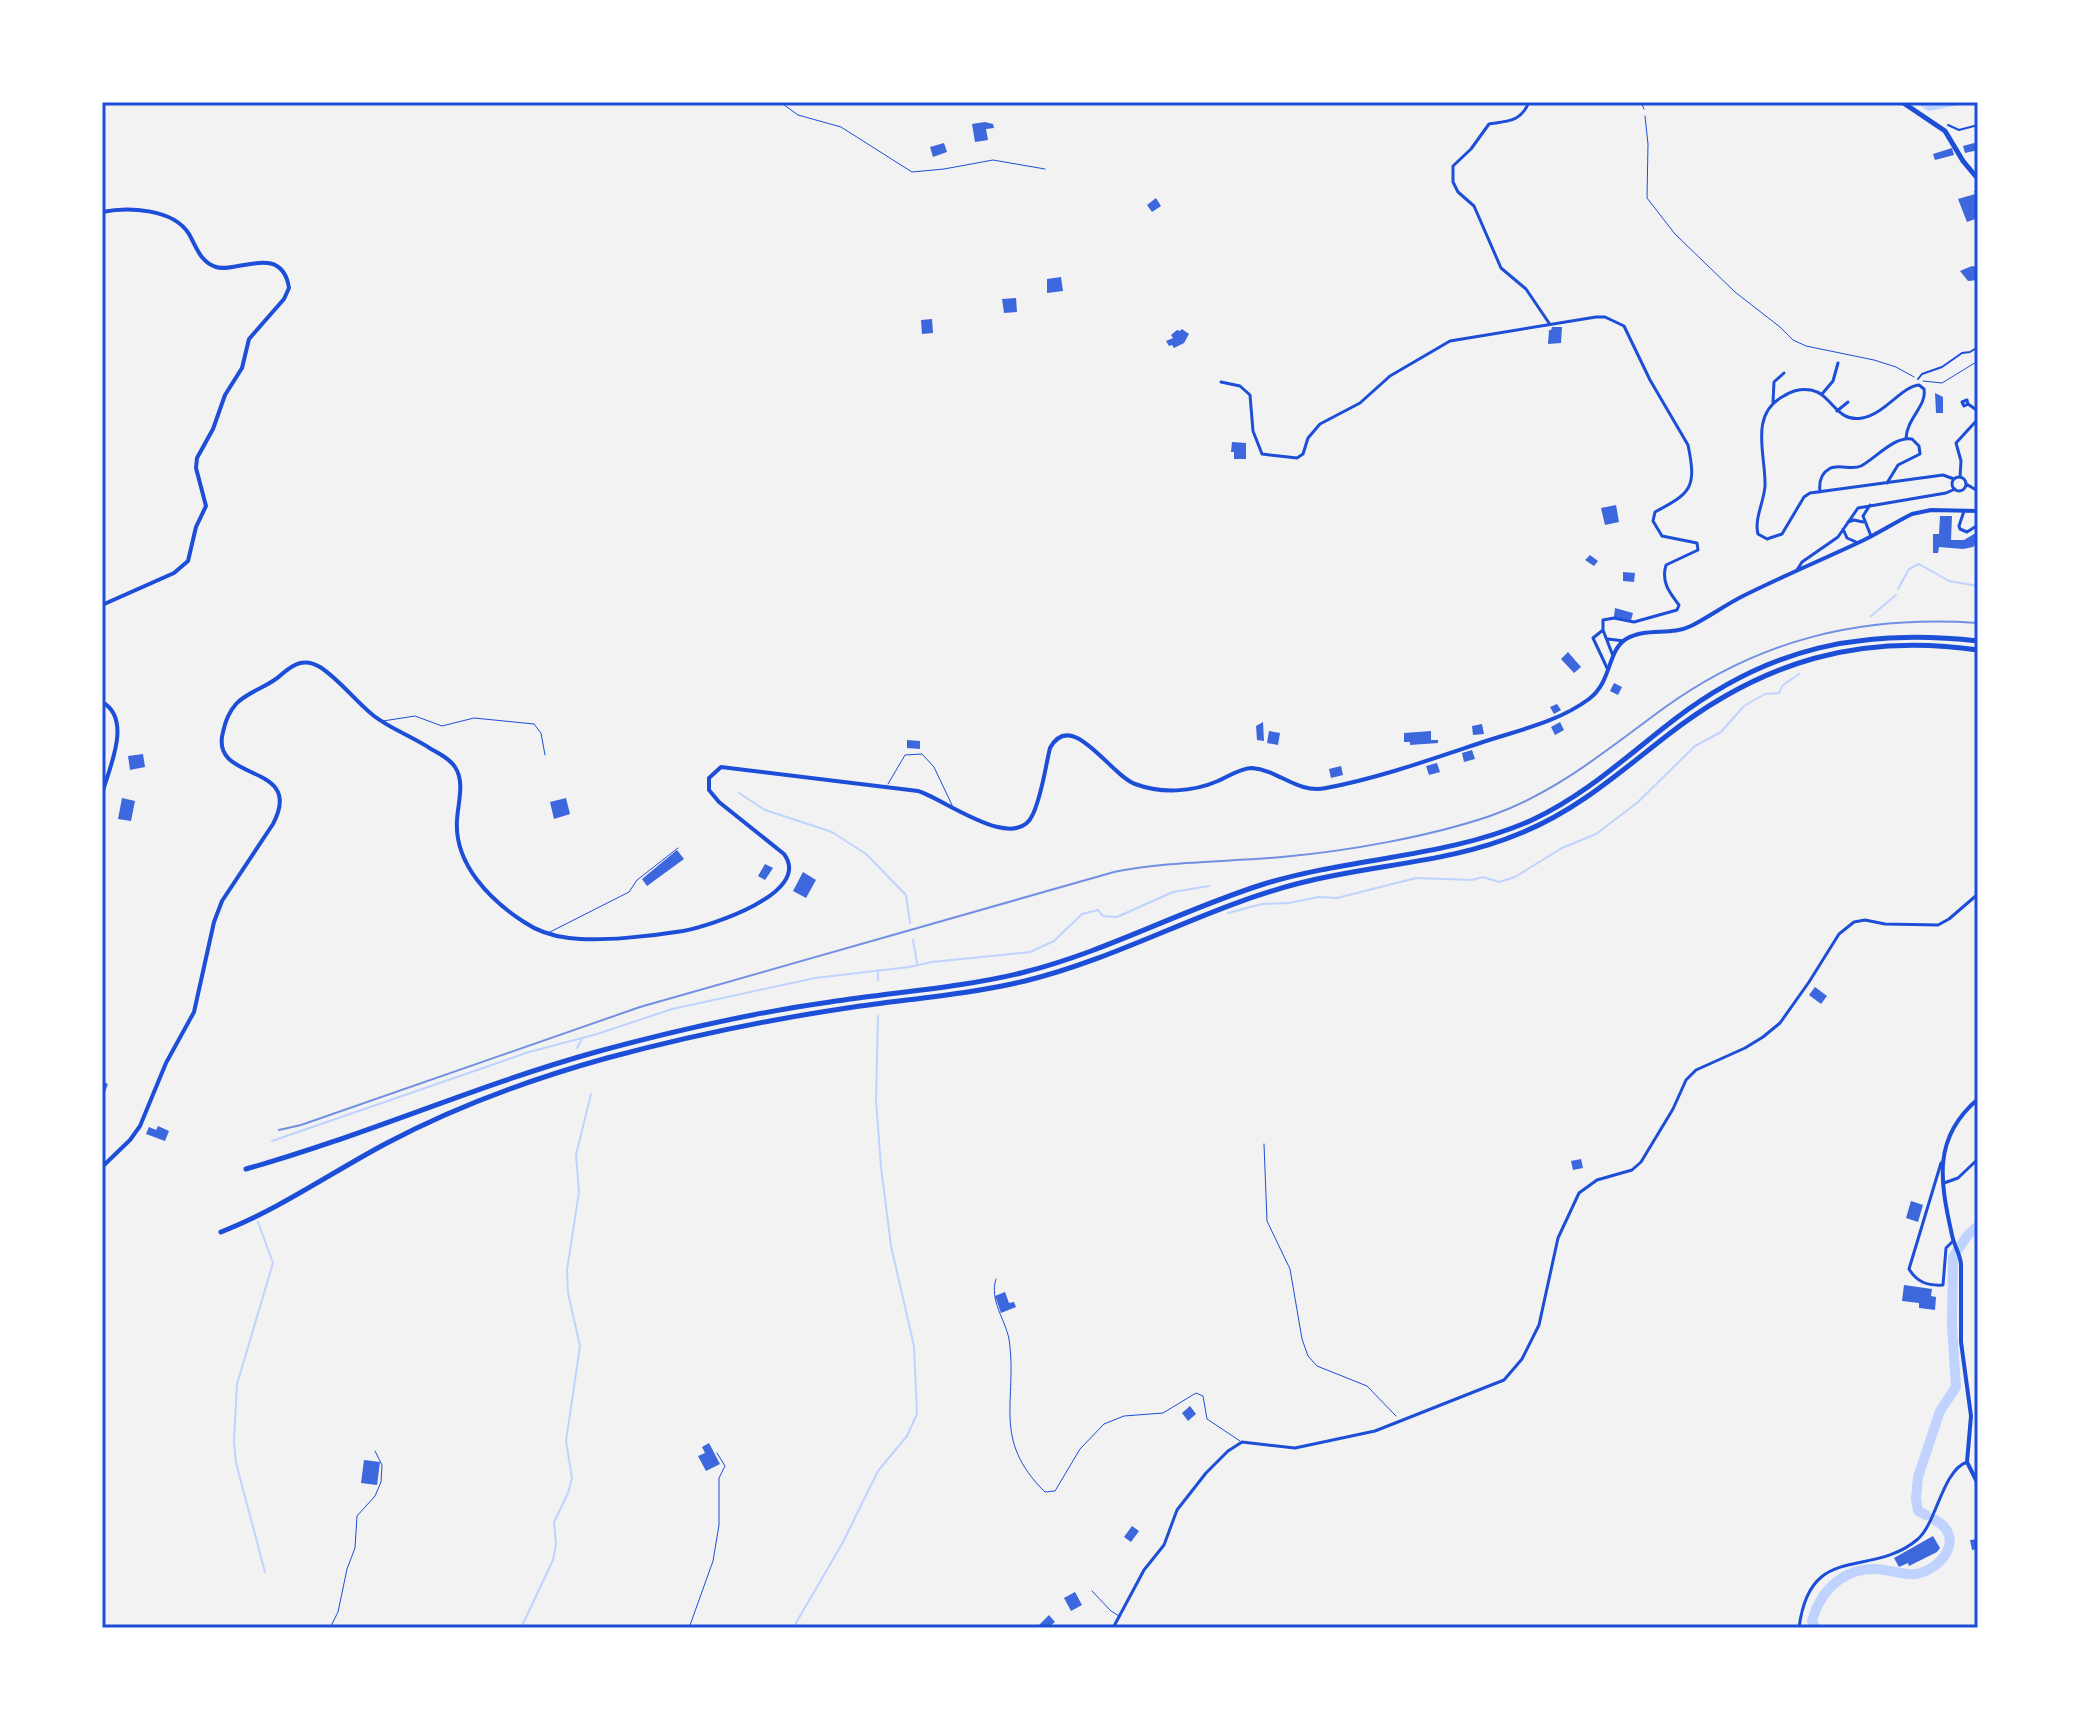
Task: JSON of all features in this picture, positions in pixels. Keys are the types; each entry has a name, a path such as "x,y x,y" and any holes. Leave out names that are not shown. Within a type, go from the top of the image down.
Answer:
{"highway":[{"path":"1902,102 1945,131 1970,171 1978,177"},
{"path":"246,1169 318,1147 513,1077 621,1046 768,1012 1015,974 1113,944 1263,885 1340,865 1443,848 1490,836 1536,818 1580,792 1689,708 1718,689 1767,665 1817,648 1860,639 1924,636 1978,641"},
{"path":"221,1232 280,1204 427,1123 528,1082 650,1047 750,1025 1028,980 1115,953 1203,916 1299,883 1481,847 1517,835 1564,813 1722,696 1791,664 1838,652 1897,644 1978,650"}],"main road":[{"path":"102,212 132,208 165,217 186,230 200,255 213,266 224,269 251,262 271,265 282,272 289,286 285,298 249,339 242,368 225,395 213,429 197,458 196,468 206,506 196,527 190,558 174,573 102,605"},
{"path":"103,1166 130,1140 141,1123 166,1063 196,1008 222,901 280,809 280,795 275,785 239,767 224,750 222,734 233,707 272,683 295,664 308,661 326,670 381,721 454,765 460,784 457,833 468,865 501,905 528,925 548,934 586,939 687,930 754,906 777,891 789,875 788,860 711,793 709,780 719,768 728,766 924,792 997,828 1021,827 1033,816 1050,748 1054,741 1067,736 1087,742 1123,779 1155,789 1185,791 1253,768 1300,788 1325,789 1421,763 1555,719 1601,688 1613,656 1624,641 1635,635 1668,632 1693,625 1741,597 1919,512 1978,511"},
{"path":"102,702 115,713 118,728 102,794"},
{"path":"1978,1099 1960,1115 1948,1135 1941,1163 1954,1243 1960,1254 1961,1334 1971,1416 1967,1462 1978,1484"}],"street":[{"path":"1529,102 1515,120 1489,124 1471,149 1453,166 1453,182 1458,192 1474,206 1501,268 1526,289 1549,323"},
{"path":"1948,125 1959,130 1978,125"},
{"path":"1221,382 1240,386 1250,395 1253,431 1262,454 1297,458 1303,454 1308,438 1320,424 1360,403 1390,376 1417,358 1458,338 1605,317 1624,326 1650,380 1688,445 1690,456 1690,489 1686,495 1653,516 1657,530 1662,536 1697,543 1698,550 1666,565 1663,576 1667,589 1679,607 1634,622 1614,618 1603,620 1603,630 1613,656"},
{"path":"1918,379 1922,374 1978,347"},
{"path":"1822,394 1833,381 1838,363"},
{"path":"1784,373 1774,382 1773,402 1763,418 1764,492 1756,527 1758,534 1767,539 1782,534 1805,496 1820,492 1946,475 1965,480 1966,484 1978,491"},
{"path":"1773,402 1795,390 1815,390 1837,411 1854,419 1870,416 1911,386 1919,385 1924,389 1925,397 1907,424 1906,438"},
{"path":"1837,411 1848,402"},
{"path":"1968,404 1978,411"},
{"path":"1955,489 1961,461 1956,443 1978,419"},
{"path":"1820,492 1820,481 1827,470 1860,467 1906,438"},
{"path":"1886,483 1898,465 1920,454 1917,444 1906,438"},
{"path":"1893,474 1904,482"},
{"path":"1796,571 1802,562 1835,539 1855,510 1955,489 1961,491 1966,484"},
{"path":"1871,536 1863,522 1864,511 1872,504"},
{"path":"1964,511 1960,529 1967,532 1978,525"},
{"path":"1848,522 1863,522"},
{"path":"1843,529 1848,539 1860,541"},
{"path":"1603,630 1593,638 1609,671"},
{"path":"1608,639 1624,641"},
{"path":"1113,1628 1143,1568 1164,1545 1184,1499 1228,1451 1242,1442 1280,1448 1311,1446 1375,1431 1504,1380 1522,1359 1539,1325 1558,1238 1579,1193 1597,1180 1632,1170 1641,1162 1673,1109 1686,1080 1696,1070 1745,1048 1780,1023 1847,926 1865,920 1885,924 1938,925 1978,894"},
{"path":"1944,1183 1958,1178 1978,1159"},
{"path":"1941,1163 1912,1251 1909,1269 1916,1280 1933,1286 1943,1285 1946,1248 1954,1243"},
{"path":"1799,1628 1804,1601 1820,1577 1852,1563 1894,1553 1917,1540 1927,1528 1958,1467 1967,1462"}],"lane":[{"path":"780,102 798,115 841,127 912,172 993,160 1045,169"},
{"path":"1641,102 1644,109"},
{"path":"381,721 415,716 440,726 476,717 534,724 541,733 545,755"},
{"path":"886,786 903,756 922,754 935,769 952,806"},
{"path":"548,934 629,892 637,880 678,848"},
{"path":"996,1279 994,1296 1010,1347 1008,1415 1012,1440 1045,1492 1055,1491 1082,1446 1106,1423 1124,1416 1165,1412 1196,1393 1203,1396 1208,1420 1242,1442"},
{"path":"330,1628 338,1612 355,1548 357,1516 375,1496 381,1482 382,1465 375,1451"},
{"path":"689,1628 715,1553 719,1525 719,1478 725,1466 717,1453"},
{"path":"1092,1591 1119,1616"}],"path":[{"path":"1644,109 1648,144 1647,198 1675,234 1735,292 1793,340 1806,346 1896,367 1934,384 1942,383 1978,361"},
{"path":"1264,1144 1267,1221 1290,1269 1302,1339 1308,1356 1317,1366 1367,1386 1396,1415 1399,1422"}],"water":[{"path":"1916,102 1976,102 1928,111"}],"building":[{"path":"972,124 993,124 994,128 986,129 988,140 975,142"},
{"path":"1978,142 1978,150 1965,153 1963,146"},
{"path":"944,143 947,152 933,157 930,147"},
{"path":"1952,148 1954,155 1935,160 1933,154"},
{"path":"1978,190 1978,218 1967,222 1958,199 1975,194 1974,191"},
{"path":"1156,198 1161,206 1152,212 1147,205"},
{"path":"1978,267 1978,280 1968,281 1960,271"},
{"path":"1061,277 1063,291 1047,293 1047,279"},
{"path":"1016,298 1017,312 1004,313 1002,299"},
{"path":"932,319 933,333 922,334 921,320"},
{"path":"1552,327 1562,327 1561,343 1548,344"},
{"path":"1182,329 1189,334 1184,343 1174,348 1169,346 1166,341"},
{"path":"1935,393 1943,397 1943,413 1936,413"},
{"path":"1232,442 1246,443 1246,459 1234,459"},
{"path":"1616,505 1619,522 1605,525 1601,508"},
{"path":"1940,516 1952,516 1951,540 1964,540 1978,534 1978,542 1973,547 1963,549 1939,547 1938,553 1933,553 1933,534 1939,534"},
{"path":"1590,555 1598,561 1594,566 1585,560"},
{"path":"1623,572 1635,573 1634,582 1623,581"},
{"path":"1615,608 1633,613 1631,620 1614,617"},
{"path":"1568,652 1581,667 1574,673 1561,659"},
{"path":"1614,683 1622,687 1618,695 1610,691"},
{"path":"1557,704 1561,710 1554,714 1550,707"},
{"path":"1263,722 1264,741 1257,740 1256,726"},
{"path":"1560,722 1564,730 1555,735 1551,727"},
{"path":"1482,724 1484,734 1473,735 1472,726"},
{"path":"1269,731 1280,733 1278,745 1267,743"},
{"path":"1431,731 1431,740 1438,740 1438,743 1410,745 1410,742 1404,742 1404,733"},
{"path":"907,740 920,741 920,749 907,748"},
{"path":"1472,750 1475,759 1464,762 1462,753"},
{"path":"143,754 145,767 130,770 128,756"},
{"path":"1437,763 1440,772 1429,775 1426,766"},
{"path":"1341,766 1343,775 1331,778 1329,769"},
{"path":"122,798 135,801 131,821 118,819"},
{"path":"566,798 570,814 554,819 550,802"},
{"path":"677,850 684,859 647,886 642,879"},
{"path":"765,864 773,868 765,880 758,876"},
{"path":"803,872 816,880 806,898 793,891"},
{"path":"1815,987 1827,996 1821,1004 1809,995"},
{"path":"102,1081 108,1084 102,1100"},
{"path":"158,1126 169,1131 165,1141 146,1134 149,1127 156,1130"},
{"path":"1581,1159 1583,1168 1573,1170 1571,1161"},
{"path":"1911,1201 1923,1205 1918,1222 1906,1218"},
{"path":"1904,1285 1932,1289 1931,1296 1936,1297 1935,1310 1919,1308 1919,1303 1902,1301"},
{"path":"1005,1292 1009,1303 1014,1302 1016,1307 1001,1313 995,1296"},
{"path":"1190,1406 1196,1414 1188,1421 1182,1413"},
{"path":"709,1443 720,1464 706,1471 698,1456 705,1453 702,1447"},
{"path":"364,1460 380,1462 377,1485 361,1483"},
{"path":"1132,1526 1139,1531 1131,1542 1124,1537"},
{"path":"1933,1536 1940,1548 1937,1552 1909,1566 1908,1563 1899,1567 1894,1558"},
{"path":"1978,1539 1978,1549 1972,1550 1970,1540"},
{"path":"1075,1592 1082,1605 1071,1611 1064,1598"},
{"path":"1049,1615 1055,1622 1048,1628 1042,1628 1039,1625"}],"waterway":[{"path":"1898,589 1909,569 1919,564 1949,581 1978,586"},
{"path":"1871,616 1896,595"},
{"path":"1228,913 1262,904 1318,897 1337,898 1416,878 1472,880 1483,877 1499,882 1515,877 1562,848 1596,834 1638,802 1695,746 1721,732 1744,706 1765,694 1779,693 1783,685 1799,674"},
{"path":"739,793 765,810 832,832 866,854 906,895 910,923"},
{"path":"272,1141 529,1052 672,1009 815,978 1030,952 1054,941 1082,914 1098,910 1103,916 1117,917 1173,892 1209,886"},
{"path":"913,940 917,963"},
{"path":"878,970 878,980"},
{"path":"793,1628 842,1544 878,1471 907,1436 917,1414 914,1346 891,1246 881,1167 876,1100 878,1016"},
{"path":"577,1048 582,1039"},
{"path":"521,1628 553,1560 556,1544 554,1522 572,1478 566,1441 580,1346 568,1293 567,1270 579,1192 576,1155 591,1094"},
{"path":"258,1222 273,1263 237,1384 234,1441 236,1463 265,1572"},
{"path":"1926,1515 1918,1511 1918,1477 1940,1411 1956,1387 1952,1326 1953,1257 1978,1226"},
{"path":"1815,1628 1812,1621 1823,1597 1840,1579 1851,1573 1876,1569 1917,1574 1941,1560 1950,1539 1948,1532 1935,1520"}],"railway":[{"path":"279,1130 640,1007 1114,872 1334,851 1466,824 1514,806 1559,783 1700,684 1737,664 1775,649 1853,628 1893,623 1978,623"}]}
